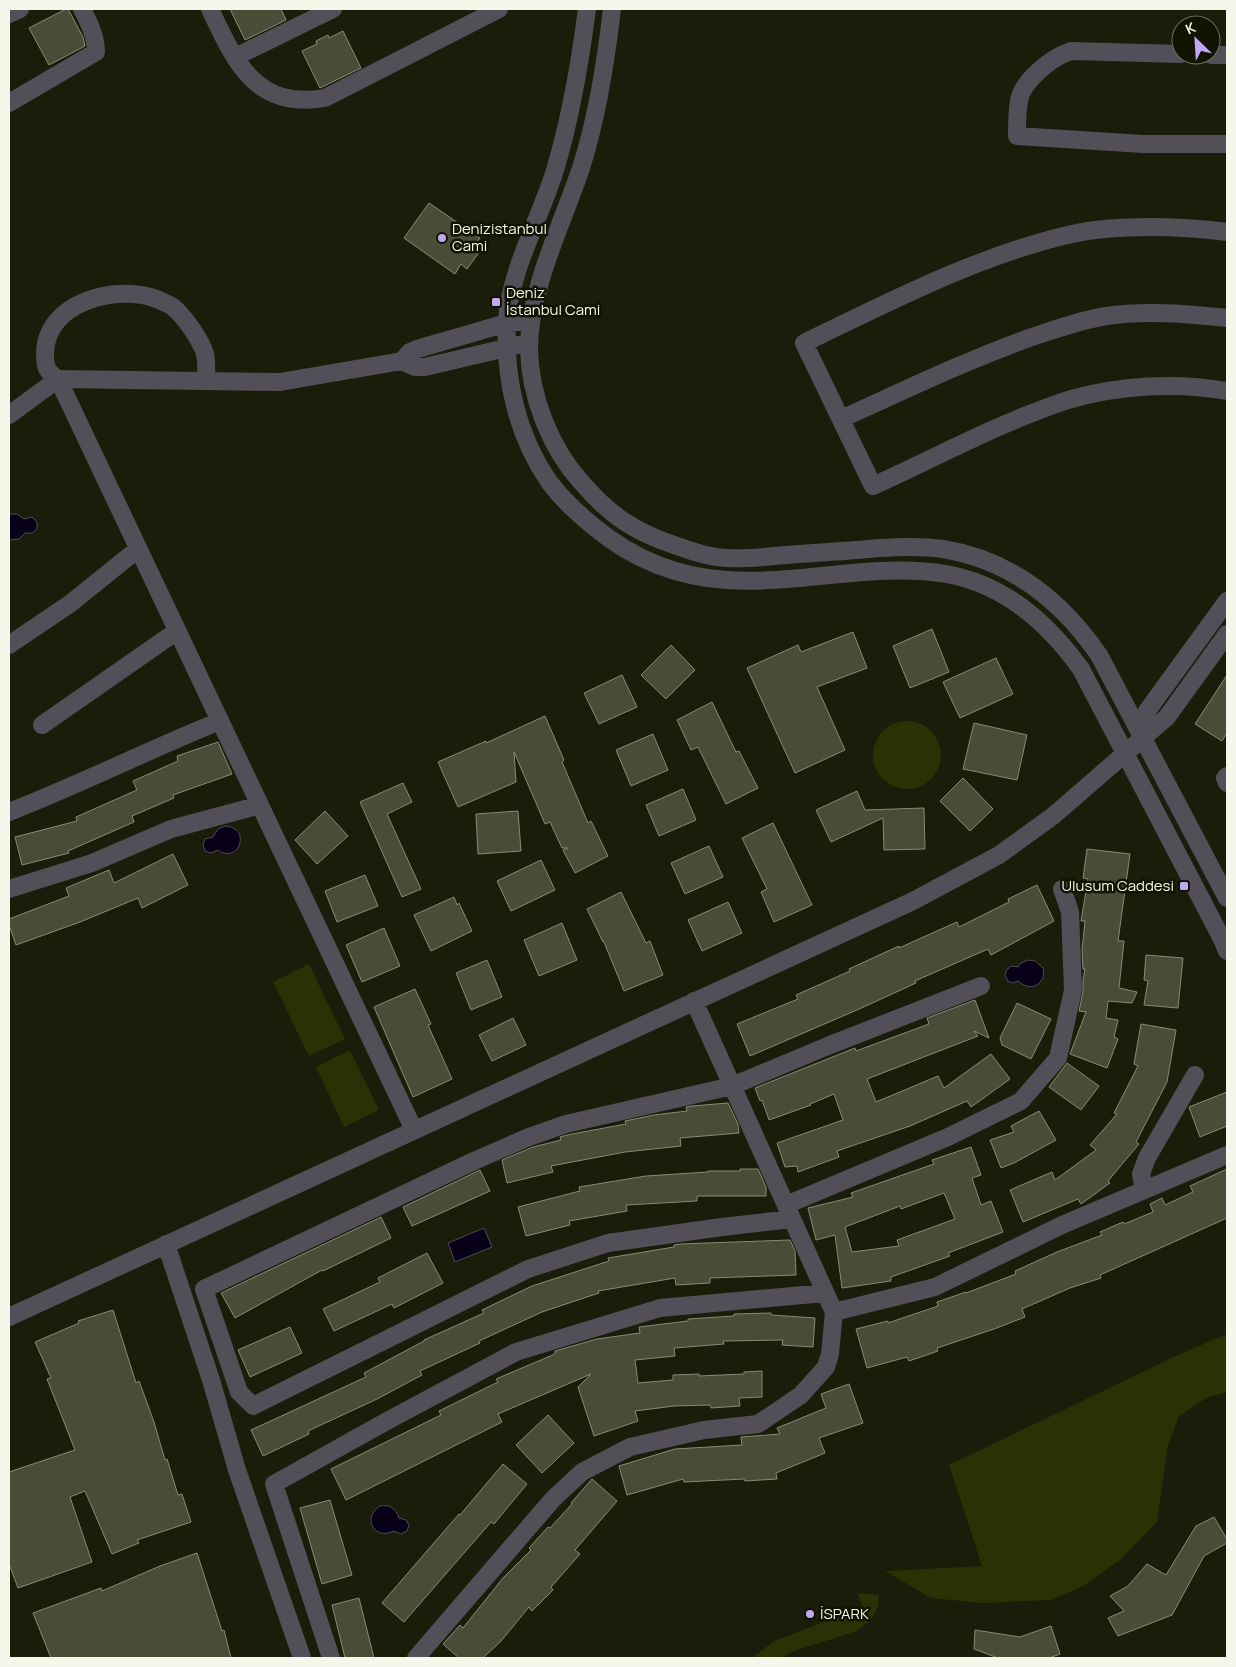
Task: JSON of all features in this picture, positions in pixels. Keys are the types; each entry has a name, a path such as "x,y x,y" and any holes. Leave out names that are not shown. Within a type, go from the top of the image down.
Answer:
{"street":[{"path":"9,14 20,9"},
{"path":"9,103 96,52 93,30 82,9"},
{"path":"210,9 235,57 248,75 265,90 286,99 308,101 325,98 499,9"},
{"path":"235,57 333,9"},
{"path":"587,9 581,56 566,131 555,172 510,298 507,323 508,365 516,410 529,447 551,484 565,501 624,550 644,560 687,575 730,580 913,571 947,574 976,583 1004,595 1025,609 1048,628 1067,648 1082,669 1227,951"},
{"path":"612,9 604,65 589,137 581,166 534,302 530,363 536,396 560,454 598,502 623,522 647,536 691,552 717,557 752,558 891,547 941,549 984,560 1042,591 1074,621 1099,655 1227,898"},
{"path":"1171,54 1071,51 1063,54 1043,67 1028,83 1019,99 1017,136 1143,144 1227,144"},
{"path":"1227,232 1126,227 1072,234 1012,252 920,287 804,343 872,486 1009,423 1069,400 1108,391 1164,385 1227,391"},
{"path":"206,381 205,354 192,330 172,306 148,295 118,294 92,298 70,309 50,331 46,350 46,368 49,373 58,379 414,1130"},
{"path":"841,420 994,351 1066,326 1106,316 1152,313 1193,314 1227,318"},
{"path":"402,361 410,352 417,349 507,323 532,321"},
{"path":"9,415 58,379 280,382 402,361 415,367 425,367 530,343"},
{"path":"9,645 71,603 138,549"},
{"path":"1144,739 1148,711 1227,601"},
{"path":"42,725 72,706 177,631"},
{"path":"9,1317 914,901 999,855 1053,816 1144,739 1167,717 1227,634"},
{"path":"9,812 68,789 127,763 170,741 220,721"},
{"path":"1227,776 1225,778 1227,783"},
{"path":"9,889 92,863 170,829 260,805"},
{"path":"981,986 830,1045 732,1086 566,1124 529,1137 474,1161 204,1289 239,1392 253,1406 528,1269 608,1243 722,1227 789,1212 1021,1102 1058,1058 1073,990 1070,912 1062,889"},
{"path":"416,1658 553,1500 582,1472 630,1447 704,1430 758,1424 801,1395 826,1366 830,1354 834,1312 694,1001"},
{"path":"1144,1189 1141,1174 1146,1158 1195,1075"},
{"path":"834,1312 935,1287 1062,1225 1227,1155"},
{"path":"166,1244 205,1362 237,1470 302,1658"},
{"path":"331,1658 274,1484 386,1421 516,1352 660,1308 825,1293"}],"green space":[{"path":"900,721 914,721 926,726 936,736 941,748 941,762 936,774 926,784 914,789 900,789 888,784 878,774 873,762 873,748 878,736 888,726"},
{"path":"309,964 345,1039 309,1056 273,982"},
{"path":"350,1050 379,1110 344,1127 316,1067"},
{"path":"1227,1334 1227,1392 1206,1398 1179,1416 1168,1445 1157,1522 1121,1559 1083,1586 1051,1600 982,1603 931,1598 885,1571 982,1566 949,1465 1180,1354"},
{"path":"857,1593 879,1595 878,1606 872,1619 857,1631 794,1651 782,1658 752,1658 774,1641 863,1607"}],"shaded area":[{"path":"9,514 17,514 24,519 32,517 37,522 37,529 32,533 25,533 19,539 9,540"},
{"path":"225,826 233,828 239,833 240,844 238,848 228,854 218,850 211,853 205,851 203,845 205,839 213,837 218,829"},
{"path":"1028,960 1035,961 1043,968 1044,974 1040,982 1036,985 1028,986 1018,981 1012,983 1008,981 1005,975 1006,971 1011,966 1018,967 1021,963"},
{"path":"484,1228 492,1247 455,1262 448,1243"},
{"path":"380,1506 392,1508 399,1518 406,1520 409,1525 407,1531 401,1534 394,1531 381,1533 376,1531 371,1522 374,1511"}],"building":[{"path":"68,9 83,37 85,46 49,65 29,28"},
{"path":"230,9 281,9 286,20 245,40"},
{"path":"343,31 361,68 320,88 302,51 317,44 316,41 328,35 329,38"},
{"name":"Denizistanbul Cami","path":"429,203 480,238 474,246 480,251 467,269 461,264 455,274 404,238"},
{"path":"932,629 949,672 910,688 893,646"},
{"path":"853,632 867,668 817,687 845,750 795,773 747,668 798,645 801,652"},
{"path":"671,645 695,670 666,699 641,675"},
{"path":"996,658 1013,694 960,718 943,682"},
{"path":"622,675 637,707 599,724 584,693"},
{"path":"1227,675 1227,733 1222,741 1195,724"},
{"path":"712,702 736,752 739,751 758,788 726,804 698,747 691,750 677,720"},
{"path":"545,716 588,823 591,821 608,856 575,873 563,850 568,848 562,848 550,822 545,824 514,752 516,782 458,807 438,762 486,741 486,743"},
{"path":"974,723 1027,735 1017,780 963,769"},
{"path":"653,734 668,770 631,786 616,750"},
{"path":"218,742 232,774 173,795 174,798 132,816 134,822 68,851 69,853 22,865 15,837 77,821 76,817 137,790 133,781 178,761 177,756"},
{"path":"963,778 993,809 970,831 940,801"},
{"path":"403,783 412,802 387,814 421,889 402,897 360,802"},
{"path":"683,789 696,820 659,836 646,805"},
{"path":"857,791 865,810 924,808 925,849 884,850 883,818 831,842 816,810"},
{"path":"325,811 348,836 317,864 295,840"},
{"path":"518,811 521,851 478,854 476,814"},
{"path":"773,823 812,905 774,922 761,892 767,889 742,838"},
{"path":"709,846 723,877 685,894 671,863"},
{"path":"1087,849 1130,854 1118,941 1124,941 1119,988 1137,992 1132,1003 1108,1001 1106,1018 1118,1020 1114,1037 1118,1039 1107,1068 1070,1054 1086,1012 1079,1011 1085,969 1083,969 1082,950 1085,921 1081,921 1088,879 1083,878"},
{"path":"173,854 188,885 142,908 138,898 80,922 16,945 9,925 9,919 69,896 66,888 109,870 114,883"},
{"path":"541,860 555,890 511,911 497,881"},
{"path":"365,875 378,906 337,922 325,891"},
{"path":"1037,885 1054,921 991,955 988,949 915,981 916,983 857,1010 750,1056 737,1024 798,999 796,995 850,971 849,969 899,946 899,948 957,922 959,927 1009,902 1008,899"},
{"path":"621,892 646,943 650,941 663,975 624,991 604,942 587,909"},
{"path":"454,897 457,905 459,903 472,931 431,951 414,915"},
{"path":"728,902 742,933 702,951 688,920"},
{"path":"562,923 577,960 539,976 524,940"},
{"path":"384,928 400,966 362,982 346,945"},
{"path":"1146,955 1183,958 1178,1008 1144,1005 1148,981 1144,980"},
{"path":"487,960 502,997 471,1010 456,973"},
{"path":"415,989 431,1024 428,1025 452,1079 413,1097 374,1007"},
{"path":"975,1000 989,1038 974,1031 978,1036 867,1079 876,1102 938,1076 944,1088 991,1054 1010,1079 971,1107 967,1101 910,1126 837,1151 839,1157 798,1172 797,1166 785,1167 777,1143 843,1120 834,1094 811,1105 769,1120 762,1100 760,1101 755,1088 855,1048 856,1051 929,1024 927,1018"},
{"path":"1017,1003 1051,1019 1031,1059 1002,1045 1000,1038"},
{"path":"513,1018 526,1045 492,1061 479,1035"},
{"path":"1141,1024 1176,1030 1167,1082 1136,1142 1139,1144 1108,1181 1110,1183 1081,1204 1078,1199 1023,1222 1010,1190 1052,1172 1055,1180 1096,1150 1090,1145 1117,1114 1114,1113 1138,1066 1134,1064"},
{"path":"1067,1063 1099,1086 1081,1110 1049,1087"},
{"path":"1227,1092 1227,1126 1200,1137 1189,1107"},
{"path":"728,1103 738,1124 739,1133 680,1138 681,1146 625,1152 551,1166 553,1172 507,1183 502,1160 533,1147 561,1140 560,1137 626,1124 625,1121 654,1115 687,1111 686,1107"},
{"path":"1039,1111 1056,1140 1001,1168 990,1140 1014,1132 1011,1126"},
{"path":"971,1147 981,1175 972,1178 981,1205 991,1201 1003,1232 948,1253 950,1256 891,1277 891,1281 842,1288 835,1235 816,1240 808,1208 853,1197 851,1193 934,1164 932,1160","holes":["944,1193 955,1219 897,1240 899,1246 852,1252 845,1227 900,1206 901,1209"]},
{"path":"740,1169 758,1169 766,1187 766,1196 697,1196 697,1201 626,1205 627,1211 569,1221 570,1225 526,1236 518,1207 580,1191 579,1187 646,1176 708,1171 740,1171"},
{"path":"1227,1169 1227,1218 1100,1275 1101,1278 1070,1288 1022,1309 1025,1317 937,1348 938,1351 909,1361 907,1357 867,1368 856,1329 888,1321 888,1323 938,1306 937,1302 1016,1274 1015,1271 1102,1235 1100,1232 1153,1212 1150,1204 1162,1198 1165,1205 1193,1192 1190,1186"},
{"path":"480,1170 490,1191 412,1226 403,1207"},
{"path":"381,1217 391,1238 322,1270 235,1318 221,1293"},
{"path":"790,1240 795,1251 796,1275 710,1278 710,1283 676,1285 675,1278 598,1291 599,1293 542,1312 479,1341 480,1343 420,1371 422,1375 377,1399 308,1431 309,1434 263,1456 251,1430 366,1377 364,1373 424,1340 484,1313 482,1310 532,1286 609,1261 608,1258 674,1247 674,1245 680,1244"},
{"path":"427,1253 443,1283 394,1308 392,1304 334,1331 323,1309 380,1282 378,1278"},
{"path":"113,1310 136,1383 139,1381 165,1460 167,1459 178,1495 182,1494 191,1522 137,1540 139,1543 112,1554 85,1491 70,1497 92,1562 18,1588 9,1564 9,1472 75,1450 47,1379 51,1378 35,1342 79,1323 78,1321"},
{"path":"771,1313 771,1315 815,1318 813,1347 782,1345 783,1340 723,1341 724,1344 674,1348 675,1356 635,1360 638,1383 673,1380 673,1375 744,1374 744,1372 762,1371 762,1397 739,1398 740,1406 711,1408 710,1405 674,1406 635,1411 638,1421 594,1436 578,1387 591,1374 498,1414 502,1422 346,1500 331,1469 441,1415 439,1411 498,1382 496,1379 555,1354 555,1351 597,1339 640,1333 639,1327 688,1321 688,1319 734,1316 734,1314"},
{"path":"290,1327 302,1353 250,1377 238,1350"},
{"path":"849,1384 863,1423 819,1438 825,1453 776,1473 777,1479 684,1482 683,1479 627,1495 619,1466 675,1449 742,1445 741,1437 780,1434 777,1428 826,1408 821,1394"},
{"path":"548,1415 574,1443 542,1473 516,1445"},
{"path":"503,1464 527,1484 494,1524 491,1522 404,1622 382,1603"},
{"path":"592,1479 617,1501 575,1550 580,1554 551,1587 553,1590 532,1611 529,1607 501,1641 483,1658 459,1658 443,1644 460,1625 463,1628 503,1578 531,1550 529,1548 572,1504"},
{"path":"330,1500 352,1575 322,1584 300,1508"},
{"path":"1214,1517 1227,1539 1227,1543 1204,1556 1172,1615 1118,1636 1108,1618 1124,1611 1110,1596 1128,1586 1147,1564 1166,1575 1196,1526"},
{"path":"197,1553 222,1631 224,1630 231,1658 51,1658 33,1613 101,1588 102,1591 160,1566"},
{"path":"359,1598 374,1658 345,1658 332,1605"},
{"path":"1051,1626 1060,1654 1049,1658 998,1658 974,1649 975,1630 1020,1637"}],"place":[{"name":"Denizistanbul Cami","path":"442,238"},
{"name":"Deniz İstanbul Cami","path":"496,302"},
{"name":"Ulusum Caddesi","path":"1184,886"},
{"name":"İSPARK","path":"810,1614"}]}
